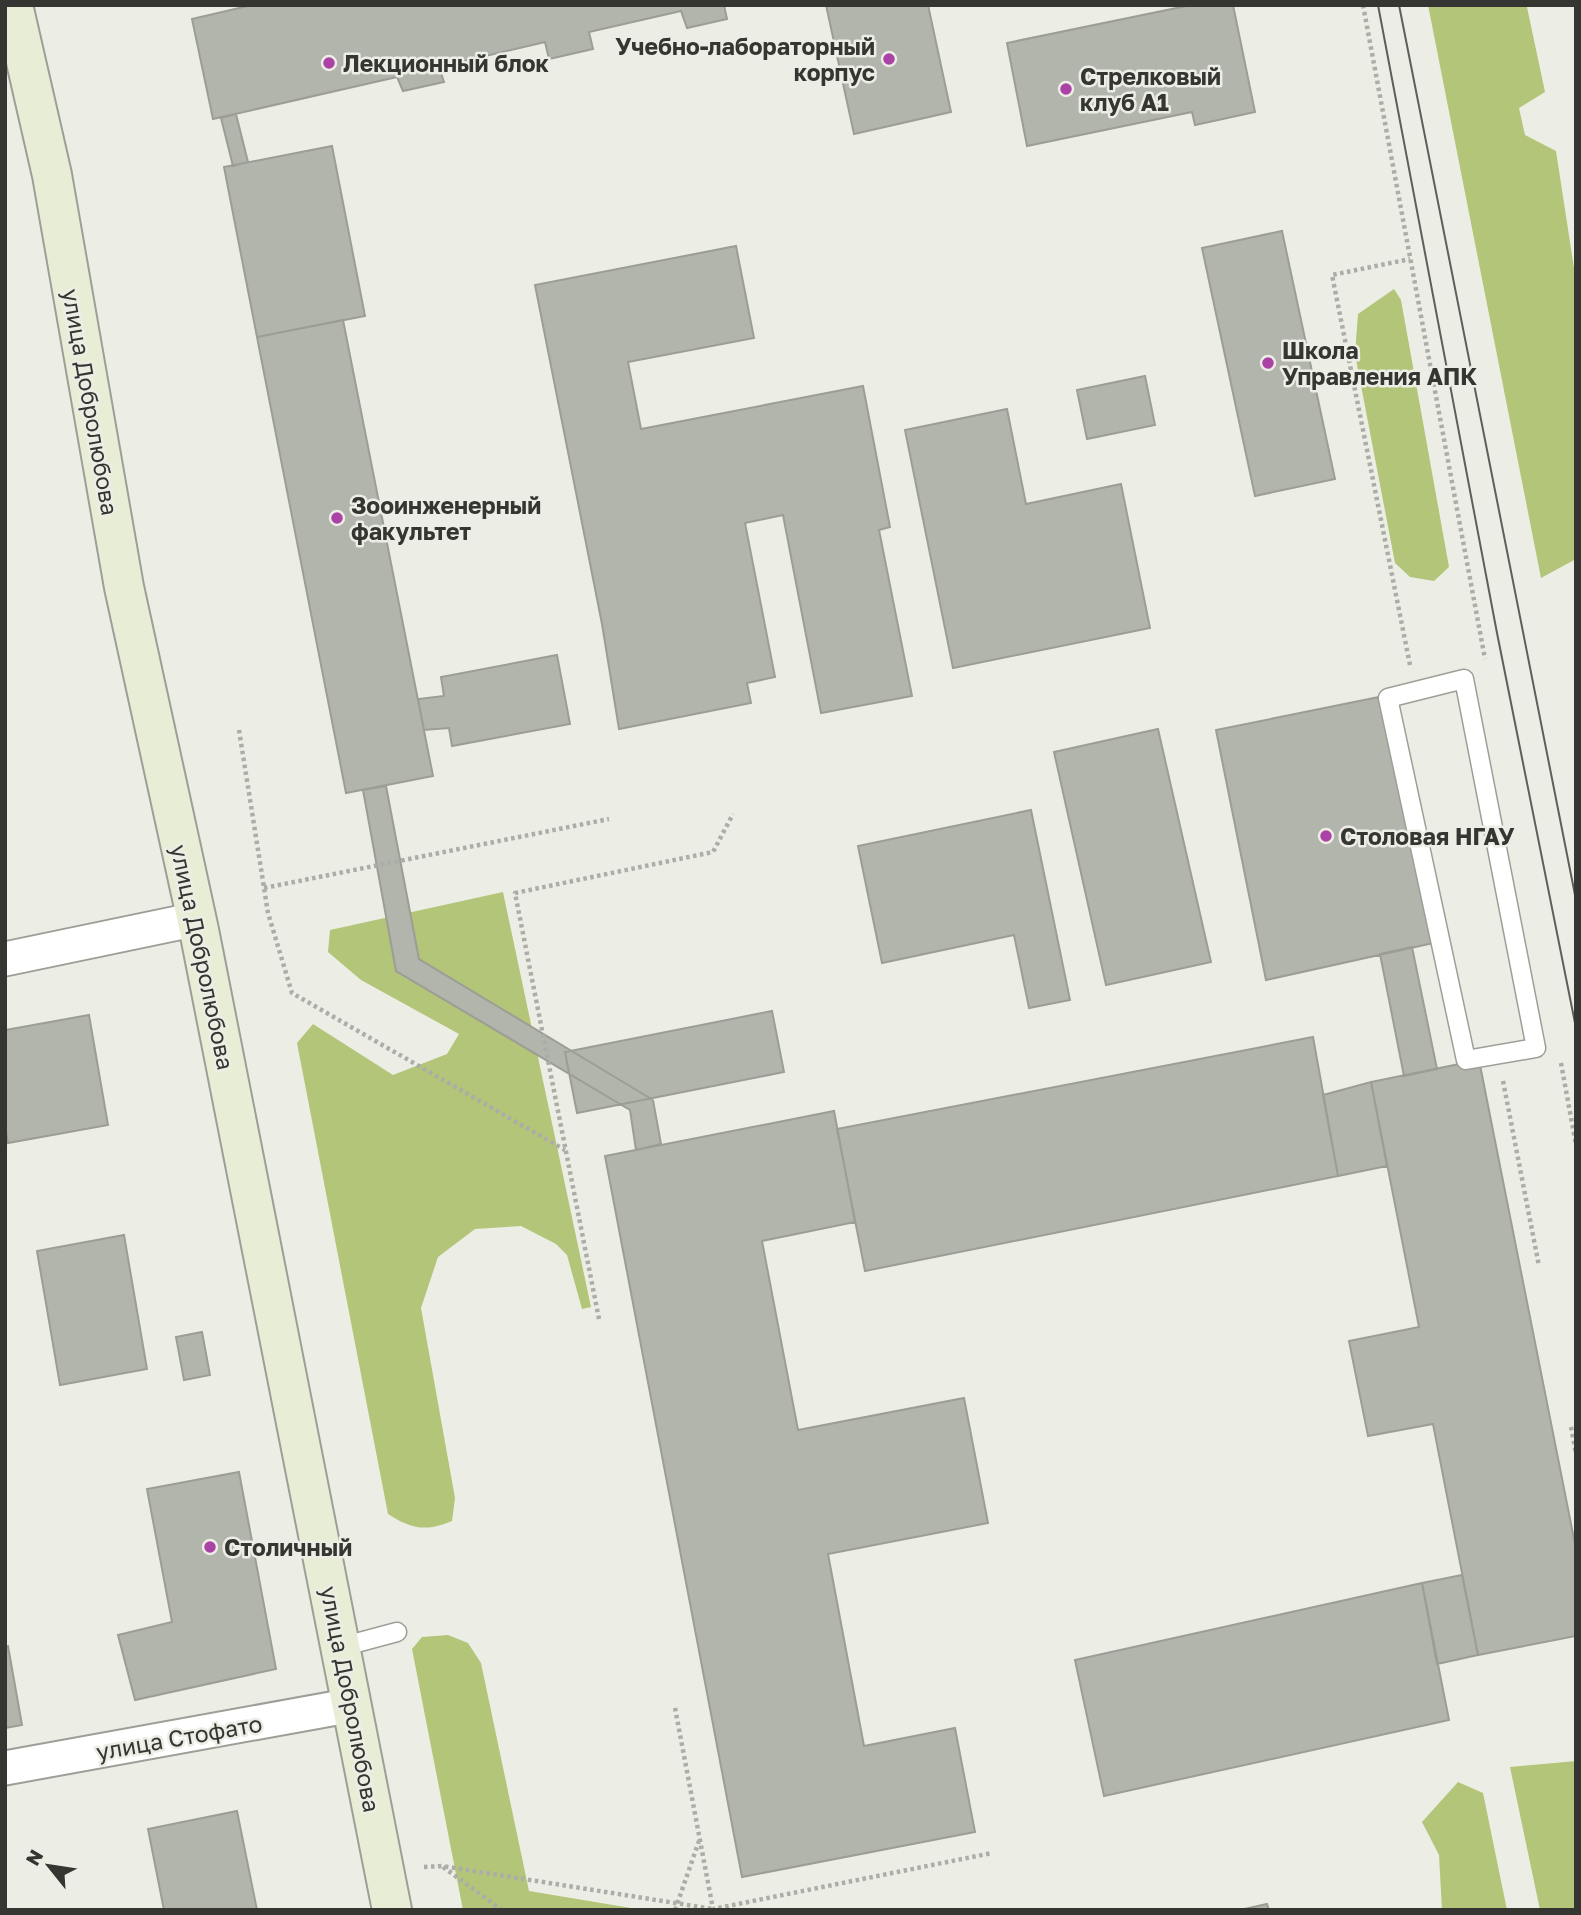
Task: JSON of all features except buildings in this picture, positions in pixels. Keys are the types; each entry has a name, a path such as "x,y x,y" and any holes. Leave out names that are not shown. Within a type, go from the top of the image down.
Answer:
{"street":[{"name":"улица Добролюбова","path":"13,5 52,175 124,587 197,919 392,1910"},
{"path":"5,959 197,919"},
{"name":"улица Стофато","path":"5,1768 353,1705"}],"lane":[{"path":"1464,679 1536,1048 1466,1060 1388,698 1415,690 1464,679"},
{"path":"341,1647 397,1632"}],"path":[{"path":"1363,5 1487,668"},
{"path":"1410,259 1332,275 1415,690"},
{"path":"239,730 268,913 292,993 565,1150"},
{"path":"599,1319 514,893 713,852 733,814"},
{"path":"264,888 608,819"},
{"path":"1558,1049 1576,1145"},
{"path":"1497,1055 1539,1266"},
{"path":"1571,1427 1576,1454"},
{"path":"675,1708 713,1909"},
{"path":"676,1907 700,1839"},
{"path":"384,1868 442,1866 676,1907 713,1909 992,1853"},
{"path":"442,1866 502,1910"}],"green space":[{"path":"1428,5 1527,7 1545,92 1519,108 1525,135 1556,151 1576,281 1576,559 1541,578"},
{"path":"1394,289 1401,300 1449,567 1434,581 1410,577 1395,563 1355,354 1358,314"},
{"path":"503,892 591,1307 582,1309 567,1255 556,1244 521,1226 475,1229 438,1257 421,1308 455,1498 452,1521 426,1528 412,1526 388,1514 297,1043 313,1024 393,1075 447,1054 459,1034 361,980 328,952 330,930"},
{"path":"448,1635 468,1643 481,1663 529,1891 643,1910 463,1910 412,1649 422,1637"},
{"path":"1576,1761 1576,1910 1540,1910 1510,1767"},
{"path":"1458,1782 1483,1793 1507,1910 1442,1910 1439,1855 1422,1822"}],"tram line":[{"path":"1378,5 1497,633 1576,1028"},
{"path":"1399,5 1576,900"}],"place":[{"name":"Учебно-лабораторный корпус","path":"889,59"},
{"name":"Лекционный блок","path":"329,63"},
{"name":"Стрелковый клуб А1","path":"1066,89"},
{"name":"Школа Управления АПК","path":"1268,363"},
{"name":"Зооинженерный факультет","path":"337,518"},
{"name":"Столовая НГАУ","path":"1326,836"},
{"name":"Столичный","path":"210,1547"}]}
